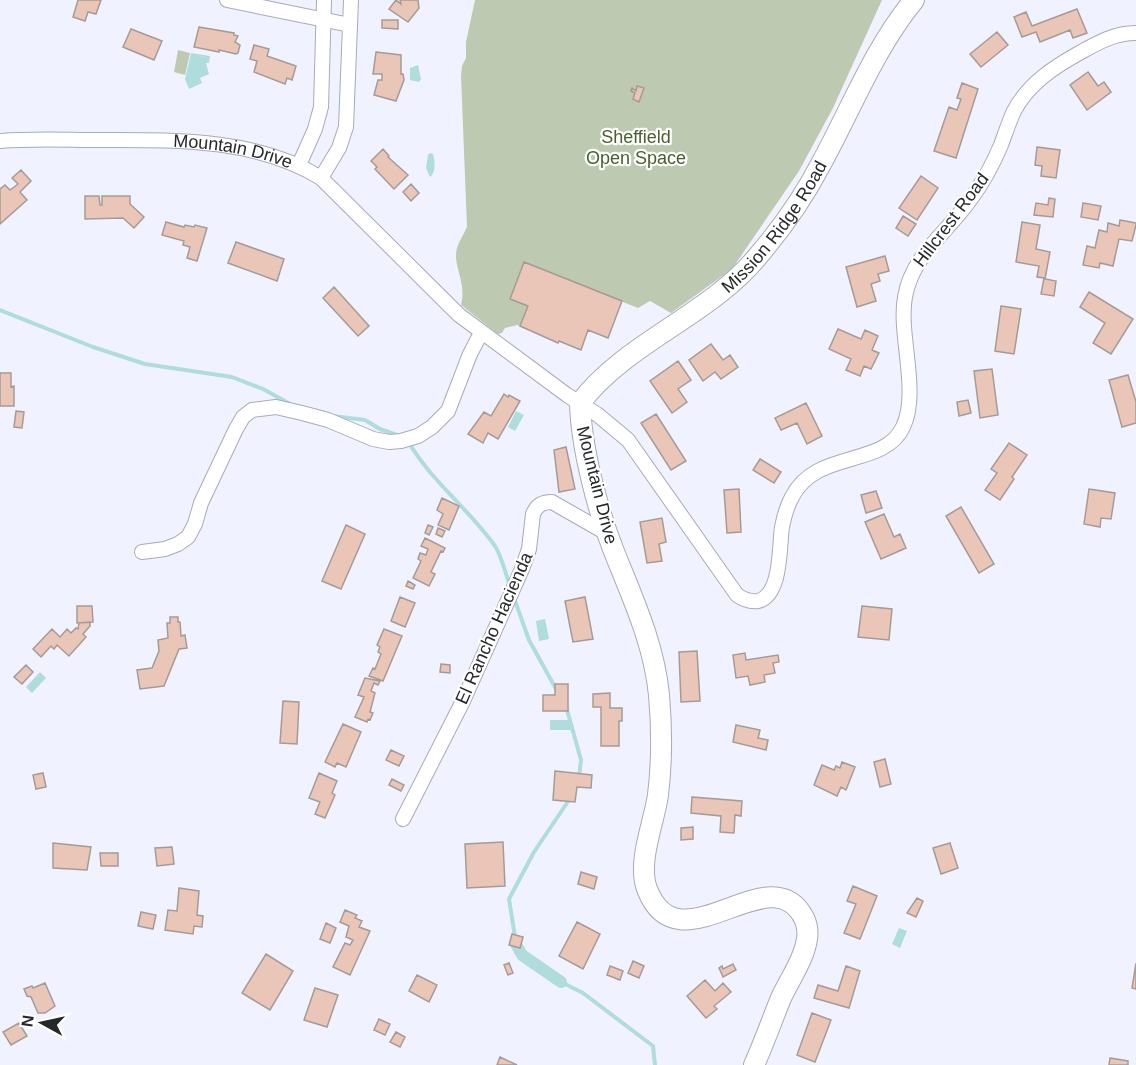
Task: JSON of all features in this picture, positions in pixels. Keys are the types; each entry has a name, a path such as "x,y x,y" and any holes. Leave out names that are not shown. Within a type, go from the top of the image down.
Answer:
{"main road":[{"name":"Mission Ridge Road","path":"580,403 608,372 719,294 741,276 759,255 797,203 821,164 875,57 889,33 914,0"},
{"name":"Mountain Drive","path":"580,403 580,426 608,534 649,644 658,694 661,765 643,871 650,895 664,912 679,919 694,920 756,898 771,897 791,904 801,912 806,924 807,938 803,952 780,1000 754,1065"}],"street":[{"path":"227,0 350,25"},
{"path":"299,165 320,112 324,0"},
{"path":"321,178 339,148 346,127 351,0"},
{"name":"Hillcrest Road","path":"580,403 628,440 737,595 749,601 762,600 772,590 785,514 797,488 813,474 835,464 883,449 898,436 903,427 907,413 908,369 903,310 908,284 921,257 970,201 986,176 1021,101 1033,85 1059,64 1113,36 1136,33"},
{"name":"Mountain Drive","path":"0,141 41,139 185,141 255,151 299,165 321,178 439,298 481,333 580,403"},
{"path":"142,552 165,549 188,537 195,524 201,503 236,429 243,417 252,410 276,407 302,413 328,420 373,439 389,442 418,436 432,427 448,411 470,354 481,333"},
{"name":"El Rancho Hacienda","path":"403,819 463,701 522,569 529,549 533,513 536,508 546,502 557,504 608,534"}],"green space":[{"name":"Sheffield Open Space","path":"475,0 882,0 833,108 799,171 732,269 671,313 650,301 638,308 524,263 510,299 528,306 520,326 505,328 502,333 498,334 461,305 462,288 456,261 457,248 467,227 461,76"},
{"path":"178,50 190,53 185,75 174,72"}],"shaded area":[{"path":"191,53 210,56 209,63 206,63 209,74 200,78 202,83 189,89 185,79"},
{"path":"418,65 421,79 419,82 410,80 410,68"},
{"path":"430,153 433,154 435,163 430,177 426,168"},
{"path":"516,411 524,415 515,431 508,427"},
{"path":"545,619 549,639 539,641 536,621"},
{"path":"40,672 46,678 32,693 26,687"},
{"path":"550,720 571,720 571,730 550,730"},
{"path":"899,928 907,931 900,948 892,944"}],"building":[{"path":"78,0 101,0 96,14 88,12 85,21 73,17"},
{"path":"396,0 401,4 400,0 418,0 419,8 408,22 389,9"},
{"path":"1077,9 1087,33 1073,38 1070,30 1040,42 1036,32 1022,37 1014,17 1026,12 1032,26"},
{"path":"382,20 398,20 398,29 382,28"},
{"path":"199,27 234,33 238,36 235,42 240,45 238,53 194,47"},
{"path":"131,29 162,41 154,60 123,47"},
{"path":"997,32 1008,45 981,67 970,54"},
{"path":"254,45 269,49 267,56 296,66 292,80 287,78 285,84 254,72 257,61 250,59"},
{"path":"376,52 401,55 401,74 404,80 396,101 374,95 378,80 382,80 382,74 373,74"},
{"path":"1088,72 1098,86 1104,82 1111,92 1087,110 1070,85"},
{"path":"962,83 978,89 956,158 934,151 949,107 957,110 961,99 957,98"},
{"path":"637,86 644,88 639,102 633,99 635,93 631,91 632,88 636,91"},
{"path":"1037,147 1060,150 1056,178 1041,176 1042,166 1035,165"},
{"path":"383,149 388,157 408,175 394,189 375,169 377,167 371,161"},
{"path":"21,170 31,181 20,192 27,200 0,224 0,189 5,185 10,190 18,184 12,178"},
{"path":"921,176 938,188 917,220 899,208"},
{"path":"411,184 419,193 411,201 403,192"},
{"path":"85,196 99,196 100,205 102,205 102,196 130,196 130,204 144,217 134,228 123,218 85,219"},
{"path":"1049,198 1055,199 1053,217 1034,215 1036,203 1048,205"},
{"path":"1083,203 1101,206 1098,220 1081,217"},
{"path":"903,216 916,224 908,236 896,228"},
{"path":"1120,220 1136,223 1136,225 1132,241 1119,239 1113,266 1100,263 1099,268 1083,265 1087,246 1095,248 1099,230 1107,232 1108,223 1119,226"},
{"path":"166,222 184,227 195,225 207,228 197,261 187,258 190,247 183,245 184,241 162,235"},
{"path":"1022,222 1040,225 1036,249 1050,252 1045,279 1056,281 1054,296 1041,294 1044,278 1037,277 1039,266 1016,262"},
{"path":"236,242 284,259 277,281 228,263"},
{"path":"885,256 889,271 878,274 880,281 871,284 876,301 857,307 846,267"},
{"path":"524,262 622,301 608,338 588,330 581,350 559,341 558,343 520,326 528,306 510,299"},
{"path":"334,287 369,326 358,336 323,298"},
{"path":"1089,292 1133,319 1111,354 1093,343 1105,323 1080,307"},
{"path":"1001,306 1021,309 1014,354 995,351"},
{"path":"838,329 861,339 865,330 878,336 872,350 879,353 871,369 864,366 860,376 846,370 851,359 829,349"},
{"path":"711,344 723,360 730,355 738,367 721,379 715,372 703,381 689,360"},
{"path":"678,361 691,380 678,389 687,402 672,413 650,381"},
{"path":"992,369 998,415 980,418 974,371"},
{"path":"0,373 11,373 11,387 14,386 14,406 0,406"},
{"path":"1128,375 1136,402 1136,423 1122,427 1109,380"},
{"path":"504,394 520,401 498,439 488,433 483,443 468,434 484,412 491,416"},
{"path":"968,400 971,413 959,416 957,402"},
{"path":"806,403 822,436 807,444 797,423 781,430 775,418"},
{"path":"16,411 24,412 22,428 14,427"},
{"path":"656,414 686,461 671,470 641,423"},
{"path":"1009,443 1027,455 1000,500 985,490 997,473 991,469"},
{"path":"566,447 575,489 559,492 554,450"},
{"path":"760,459 781,472 774,483 753,470"},
{"path":"739,489 741,532 727,533 724,490"},
{"path":"1089,489 1115,493 1111,519 1101,518 1100,527 1084,524"},
{"path":"876,491 882,508 866,513 861,495"},
{"path":"442,498 459,506 449,530 438,525 443,514 437,510"},
{"path":"961,507 994,564 979,573 946,516"},
{"path":"884,514 894,537 900,534 906,548 881,559 865,522"},
{"path":"662,518 666,542 659,544 662,561 647,563 640,522"},
{"path":"346,525 365,534 341,589 322,581"},
{"path":"428,525 433,527 429,535 425,533"},
{"path":"438,528 445,531 442,537 436,534"},
{"path":"425,538 445,548 443,552 441,551 431,572 435,574 429,586 413,578 421,561 418,559 420,553 426,555 428,549 421,546"},
{"path":"408,581 415,585 413,589 406,586"},
{"path":"400,597 415,603 405,627 391,621"},
{"path":"585,597 593,639 573,642 565,601"},
{"path":"77,606 92,606 93,622 77,623"},
{"path":"862,606 892,609 889,640 858,637"},
{"path":"170,617 178,617 181,636 185,635 187,648 179,649 164,686 140,689 137,670 152,668 159,651 158,640 168,638 167,623 170,623"},
{"path":"90,622 90,626 83,634 86,637 69,656 57,645 54,649 51,646 41,657 33,649 52,629 60,637 67,629 71,633 76,628 78,629 79,623"},
{"path":"384,629 402,636 383,681 369,676 373,668 375,669 381,654 378,652 380,647 377,645"},
{"path":"697,651 700,701 681,702 679,652"},
{"path":"745,653 746,660 778,655 779,662 773,663 775,673 764,675 765,682 750,685 748,676 736,678 733,655"},
{"path":"441,664 450,665 450,673 440,672"},
{"path":"26,665 33,672 22,684 14,677"},
{"path":"365,678 380,681 378,685 374,683 371,691 375,693 370,712 373,713 367,722 355,717 364,697 358,695"},
{"path":"555,684 568,684 568,711 543,711 543,695 555,695"},
{"path":"610,693 610,708 622,708 622,721 619,721 619,746 601,746 601,707 593,707 593,694"},
{"path":"283,701 299,702 297,744 280,743"},
{"path":"343,724 361,732 346,767 337,763 335,767 325,762"},
{"path":"736,725 760,730 758,738 768,740 766,750 733,742"},
{"path":"391,750 404,756 399,766 386,760"},
{"path":"885,759 891,784 880,787 874,762"},
{"path":"842,762 855,767 846,790 841,787 837,796 814,785 822,765 834,770 836,766 840,768"},
{"path":"555,771 592,775 591,788 577,787 575,802 553,800"},
{"path":"43,773 46,787 36,789 33,775"},
{"path":"319,773 337,781 332,793 335,795 325,818 315,814 320,802 309,798"},
{"path":"392,779 404,785 401,791 389,785"},
{"path":"692,797 742,801 741,816 735,815 734,833 720,832 721,816 691,813"},
{"path":"693,827 693,839 681,840 681,828"},
{"path":"503,842 505,886 467,888 465,844"},
{"path":"53,843 91,847 87,870 53,868"},
{"path":"950,843 958,868 941,874 933,848"},
{"path":"172,847 174,864 157,866 155,848"},
{"path":"100,853 118,853 118,866 101,866"},
{"path":"581,872 597,877 594,889 578,884"},
{"path":"853,886 877,896 860,939 844,933 856,904 847,901"},
{"path":"179,888 199,891 197,915 203,916 202,927 194,926 193,934 165,930 168,910 177,911"},
{"path":"917,898 923,901 916,917 907,913"},
{"path":"345,910 357,915 355,918 362,921 359,927 370,931 350,975 333,967 345,943 350,945 353,940 346,937 349,926 340,922"},
{"path":"141,912 156,915 153,929 138,926"},
{"path":"577,922 600,934 583,969 559,956"},
{"path":"326,923 336,928 330,943 320,939"},
{"path":"512,934 523,937 520,948 509,945"},
{"path":"266,954 293,971 270,1010 242,993"},
{"path":"633,961 644,966 639,978 628,973"},
{"path":"509,963 513,973 508,975 504,965"},
{"path":"1136,963 1136,989 1132,988"},
{"path":"733,964 736,970 723,977 719,968 722,966 723,969"},
{"path":"610,966 623,971 620,980 607,975"},
{"path":"846,966 860,971 849,1008 814,998 818,985 838,991"},
{"path":"417,975 437,985 429,1002 409,991"},
{"path":"705,980 715,991 723,983 731,992 714,1006 717,1009 706,1018 687,996"},
{"path":"45,983 55,1006 45,1013 38,1013 31,997 27,996 24,989"},
{"path":"315,988 338,995 327,1027 304,1020"},
{"path":"812,1013 831,1020 815,1062 797,1055"},
{"path":"379,1019 390,1024 385,1035 374,1030"},
{"path":"19,1023 27,1036 11,1045 3,1032"},
{"path":"396,1032 405,1037 400,1047 390,1042"},
{"path":"500,1057 517,1065 497,1065"},
{"path":"1110,1058 1128,1061 1128,1065 1109,1065"}],"waterway":[{"path":"0,310 93,347 145,364 232,377 263,389 292,405"},
{"path":"333,416 365,420 380,429 400,436"},
{"path":"408,441 427,469 474,519 495,546 510,585"},
{"path":"514,598 529,640 556,689"},
{"path":"566,706 581,760 579,777"},
{"path":"515,937 509,899 534,852 571,797"},
{"path":"516,944 522,955 561,982"},
{"path":"561,982 583,993 653,1046 655,1065"}]}
